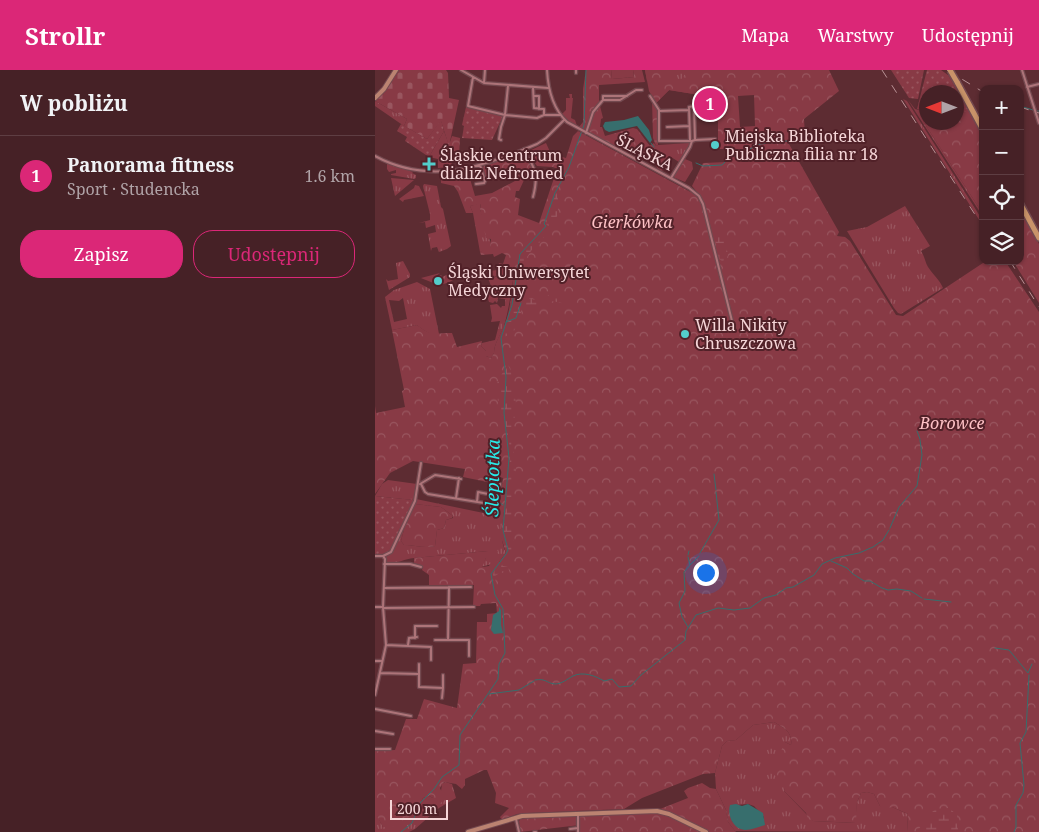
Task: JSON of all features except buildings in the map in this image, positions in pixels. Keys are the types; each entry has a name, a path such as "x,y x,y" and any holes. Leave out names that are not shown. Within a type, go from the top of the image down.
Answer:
{"main road":[{"path":"950,70 979,123"},
{"path":"1024,204 1039,232"},
{"path":"1024,210 1039,238"}],"street":[{"path":"375,98 384,89 395,70"},
{"path":"461,70 484,83 549,88"},
{"path":"484,83 485,70"},
{"name":"ŚLĄSKA","path":"547,70 551,98 564,120 586,134 693,190 701,199 733,325"},
{"path":"1022,70 1039,123"},
{"path":"473,77 468,106 505,115 537,118 544,115 560,114"},
{"path":"1027,87 1039,84"},
{"path":"501,140 499,139 500,130 505,115 508,86"},
{"path":"533,87 534,108 544,109 544,115"},
{"path":"586,134 593,112 603,100 619,100 636,90 642,90"},
{"path":"534,96 539,96 539,109"},
{"path":"650,96 659,110 659,141 715,139"},
{"path":"671,178 693,140 694,106 689,107 689,126 693,140"},
{"path":"659,110 689,110"},
{"path":"375,156 398,166 417,171 455,171 480,165 525,149 543,140 564,120"},
{"path":"667,126 689,126"},
{"path":"525,149 537,178 533,197"},
{"path":"476,184 485,181 480,165"},
{"path":"375,556 383,556 391,552 414,502 419,484 421,463"},
{"path":"419,484 435,475 460,478 456,498"},
{"path":"490,512 495,476"},
{"path":"419,484 428,494 496,505 495,513"},
{"path":"494,486 500,486 498,498"},
{"path":"477,502 478,492 493,494"},
{"path":"375,695 386,644 383,608 385,564 383,556"},
{"path":"385,564 410,564 421,568"},
{"path":"448,640 449,587"},
{"path":"384,588 471,587"},
{"path":"375,607 449,609 474,607"},
{"path":"408,645 408,638 416,637 415,626 437,626"},
{"path":"435,640 469,640 469,656"},
{"path":"386,644 431,647 431,660"},
{"path":"375,660 382,660"},
{"path":"419,664 419,687 443,688"},
{"path":"380,673 419,674"},
{"path":"442,698 443,675"},
{"path":"375,709 411,716"},
{"path":"375,731 393,734"},
{"path":"375,749 390,749"},
{"path":"468,832 516,817 661,812 705,832"},
{"path":"578,814 578,832"},
{"path":"516,817 519,831"},
{"path":"570,828 578,828"}],"green space":[{"path":"398,70 446,70 448,73 449,98 459,100 449,146 441,121 427,139 404,126 407,119 375,101 388,87"},
{"path":"586,70 611,70 612,79 634,77 633,70 642,70 645,82 599,85 599,102 603,118 601,119 600,127 602,127 605,136 633,128 637,129 656,152 654,159 636,151 626,152 579,127 583,122 583,89"},
{"path":"611,70 633,70 634,77 612,79"},
{"path":"645,70 734,70 702,99 700,95 669,90 656,103 649,91"},
{"path":"645,70 673,70 671,81 660,84 647,81"},
{"path":"698,70 829,70 839,91 804,119 805,135 789,144 839,232 837,236 845,237 850,241 896,315 903,316 980,265 1008,265 1039,312 1039,832 907,832 908,814 892,807 884,809 880,806 874,794 867,792 861,793 857,802 856,823 813,821 808,819 806,813 784,791 786,783 771,773 785,742 791,745 789,734 784,728 774,722 753,725 736,740 727,741 722,746 715,773 703,774 642,798 624,809 527,813 517,814 502,820 500,817 509,808 495,803 496,793 487,770 484,770 465,779 465,785 462,789 456,784 444,782 440,788 445,800 436,804 433,798 429,796 423,798 412,814 396,826 383,827 377,816 375,816 375,751 395,750 406,719 417,719 424,699 457,708 463,664 476,663 477,622 487,622 487,614 497,613 496,603 473,606 474,585 429,585 429,575 422,570 423,567 414,564 414,558 488,551 495,548 498,551 496,555 486,558 482,567 489,566 492,561 499,562 506,553 500,534 504,512 499,509 503,478 494,475 492,483 463,477 465,469 413,461 390,473 375,494 375,406 376,413 405,407 402,391 404,390 392,330 417,325 430,333 452,333 457,347 482,341 481,346 486,351 486,356 491,358 509,310 514,274 512,272 507,277 503,278 502,274 491,278 490,271 497,270 499,263 503,264 506,255 502,253 494,257 493,254 481,255 480,252 490,248 491,239 486,238 480,209 481,204 470,206 473,213 466,213 458,192 454,186 441,183 441,175 468,172 475,196 492,193 515,181 514,172 517,169 513,165 486,180 482,167 525,152 532,163 534,174 524,180 519,191 516,191 515,197 520,199 518,215 539,223 557,169 537,166 527,152 546,143 551,154 566,158 573,136 578,131 696,195 703,206 718,265 720,265 702,198 692,186 703,163 727,162 727,149 718,149 718,98 702,99 700,95 669,90 656,103 653,97 660,86 679,82 685,75 695,75","holes":["754,95 755,126 740,127 738,96"]},
{"path":"891,70 924,70 921,85 919,85 918,99 909,98"},
{"path":"927,70 941,70 948,75 953,85 923,85"},
{"path":"948,75 950,75 955,85 953,85"},
{"path":"569,94 572,94 573,98 571,118 575,120 577,126 572,124 562,114 566,110 566,98 570,98"},
{"path":"652,99 658,110 658,145 656,146 653,138"},
{"path":"903,99 907,101 919,120 919,124"},
{"path":"908,100 915,109 919,110 919,117"},
{"path":"375,101 407,119 404,126 375,106"},
{"path":"964,101 979,129 979,208 929,130 964,130 964,111 966,111"},
{"path":"466,107 503,116 492,140 462,138 464,126 462,125"},
{"path":"441,120 444,131 429,157 405,141 407,137 397,131 401,124 427,139"},
{"path":"923,130 925,130 979,215 979,220"},
{"path":"927,130 979,208 979,211"},
{"path":"444,131 449,145 452,136 460,138 459,156 448,167 438,168 438,159 429,157"},
{"path":"654,143 656,146 689,143 689,147 679,162 671,157 662,171 657,168 654,159 656,152 649,146"},
{"path":"685,159 692,162 693,169 685,182 673,177"},
{"path":"387,163 413,172 416,178 391,175 396,173 396,170 389,172"},
{"path":"391,178 414,180 395,196"},
{"path":"424,184 437,186 443,209 451,246 439,252 437,247 432,248 431,251 428,234 436,232 435,225 426,228 425,222 419,223 430,220"},
{"path":"415,185 419,186 424,196 404,200 403,202 399,199 414,188"},
{"path":"557,191 558,211 556,220 550,229 552,232 546,234 527,257 527,269 520,290 521,297 542,301 553,291 555,295 561,296 571,304 569,307 553,301 547,306 522,305 520,319 513,333 504,337 502,334 512,307 521,253 535,238 546,230 550,207"},
{"path":"481,203 480,209 491,244 490,248 480,252 470,206"},
{"path":"905,206 930,246 921,251 928,267 943,288 901,314 894,308 847,231 867,227"},
{"path":"1024,216 1039,244 1039,303 1015,265 1024,265"},
{"path":"717,228 723,230 728,255 726,260 722,261 719,259 713,230"},
{"path":"403,261 410,277 389,290 386,279 388,281 398,279 396,263"},
{"path":"512,272 514,274 506,320 491,358 486,356 486,351 481,346 482,343 495,340 500,321 491,322 490,305 497,304 501,308 505,306 505,299 498,298 497,303 495,301 493,303 489,302 485,289 491,286 488,278 491,276 493,278 499,275 509,275"},
{"path":"440,273 436,276 436,278 437,276 441,275 442,277 451,273 453,280 441,284 421,278"},
{"path":"417,282 430,289 439,334 424,331 417,325 392,330 385,297 394,290","holes":["403,298 407,319 394,322 389,300 399,301"]},
{"path":"505,359 511,371 516,403 512,440 516,465 515,481 512,487 512,504 515,508 512,518 514,553 503,563 503,566 508,567 512,580 503,571 495,576 496,585 494,585 494,572 507,557 508,552 504,530 510,447 497,398 497,383 500,376 506,370"},
{"path":"388,480 417,484 414,500 375,496 382,484"},
{"path":"375,496 414,500 388,554 375,555"},
{"path":"416,499 498,516 499,509 504,511 502,537 506,553 499,562 481,567 488,551 414,558 386,563 386,556 392,553 407,518 401,541 404,545 427,547 435,546 437,530 444,528 446,520 453,518 441,507 415,504"},
{"path":"415,504 441,507 453,516 446,520 444,528 437,530 435,546 404,545 401,541 407,518"},
{"path":"774,722 784,728 791,737 791,745 785,742 787,783 784,791 813,821 855,823 857,802 861,793 867,792 874,794 880,806 892,807 908,814 907,832 735,831 728,822 726,810 716,789 715,773 722,746 727,741 736,740 753,725","holes":["748,804 754,806 764,817 764,820 739,828 732,821 738,805"]},
{"path":"445,782 452,784 456,798 439,808 415,829 409,832 375,832 375,816 377,815 383,827 416,811 423,798 429,796 433,798 441,791 442,784"},
{"path":"702,783 716,789 726,810 728,822 736,832 580,832 580,825 520,832 519,821 521,818 630,813 660,809 688,798 684,791"},
{"path":"949,808 957,815 957,832 917,832 928,815 936,809"}],"water":[{"path":"638,116 649,130 652,140 650,143 637,126 609,132 603,126 605,122"},
{"path":"499,607 501,610 503,633 494,634 491,630 493,615 499,611"},
{"path":"748,804 763,813 765,825 748,830 737,827 729,813 730,805 742,806"}],"waterway":[{"name":"Ślepiotka","path":"401,832 412,823 420,803 434,789 442,777 459,765 460,735 498,679 499,664 505,653 503,609 495,595 491,574 508,550 503,530 509,458 504,413 506,377 501,338 512,305 520,254 546,226 544,224 555,193 569,167 584,125 586,70"},
{"path":"1024,107 1033,110"},
{"path":"696,163 703,166 722,165 730,157 760,144 787,141"},
{"path":"651,143 654,147"},
{"path":"506,322 516,318 521,303"},
{"path":"917,431 920,439"},
{"path":"890,528 899,507 917,486 922,455 920,440"},
{"path":"714,474 716,490"},
{"path":"700,553 719,520 716,492"},
{"path":"496,500 503,505"},
{"path":"535,680 558,684 573,676 585,674 604,681 612,679 619,687 631,686 641,675 685,640 686,631 696,615 718,608 734,610 750,608 764,598 776,595 786,588 793,587 814,575 822,564 835,558 859,553 873,547 883,540 889,530"},
{"path":"688,555 689,551"},
{"path":"690,565 699,556"},
{"path":"688,557 690,565 684,572 685,591 679,603 682,617 688,627"},
{"path":"831,561 847,568 864,581 870,581 888,590 911,591 922,598"},
{"path":"924,599 951,602"},
{"path":"995,648 1009,650 1028,673 1032,664"},
{"path":"1014,832 1016,827 1016,805 1023,793 1024,785 1020,743 1026,732 1029,675"},
{"path":"489,694 519,690 534,681"}],"railway":[{"path":"882,70 979,221"},
{"path":"947,70 979,90"},
{"path":"1024,108 1039,113"},
{"path":"1013,265 1039,307"}],"place":[{"name":"Panorama fitness","path":"710,104"},
{"name":"Miejska Biblioteka Publiczna filia nr 18","path":"715,145"},
{"name":"Śląskie centrum dializ Nefromed","path":"429,164"},
{"name":"Śląski Uniwersytet Medyczny","path":"438,281"},
{"name":"Willa Nikity Chruszczowa","path":"685,334"}],"park label":[{"name":"Gierkówka","path":"632,222"},
{"name":"Borowce","path":"952,423"}]}
